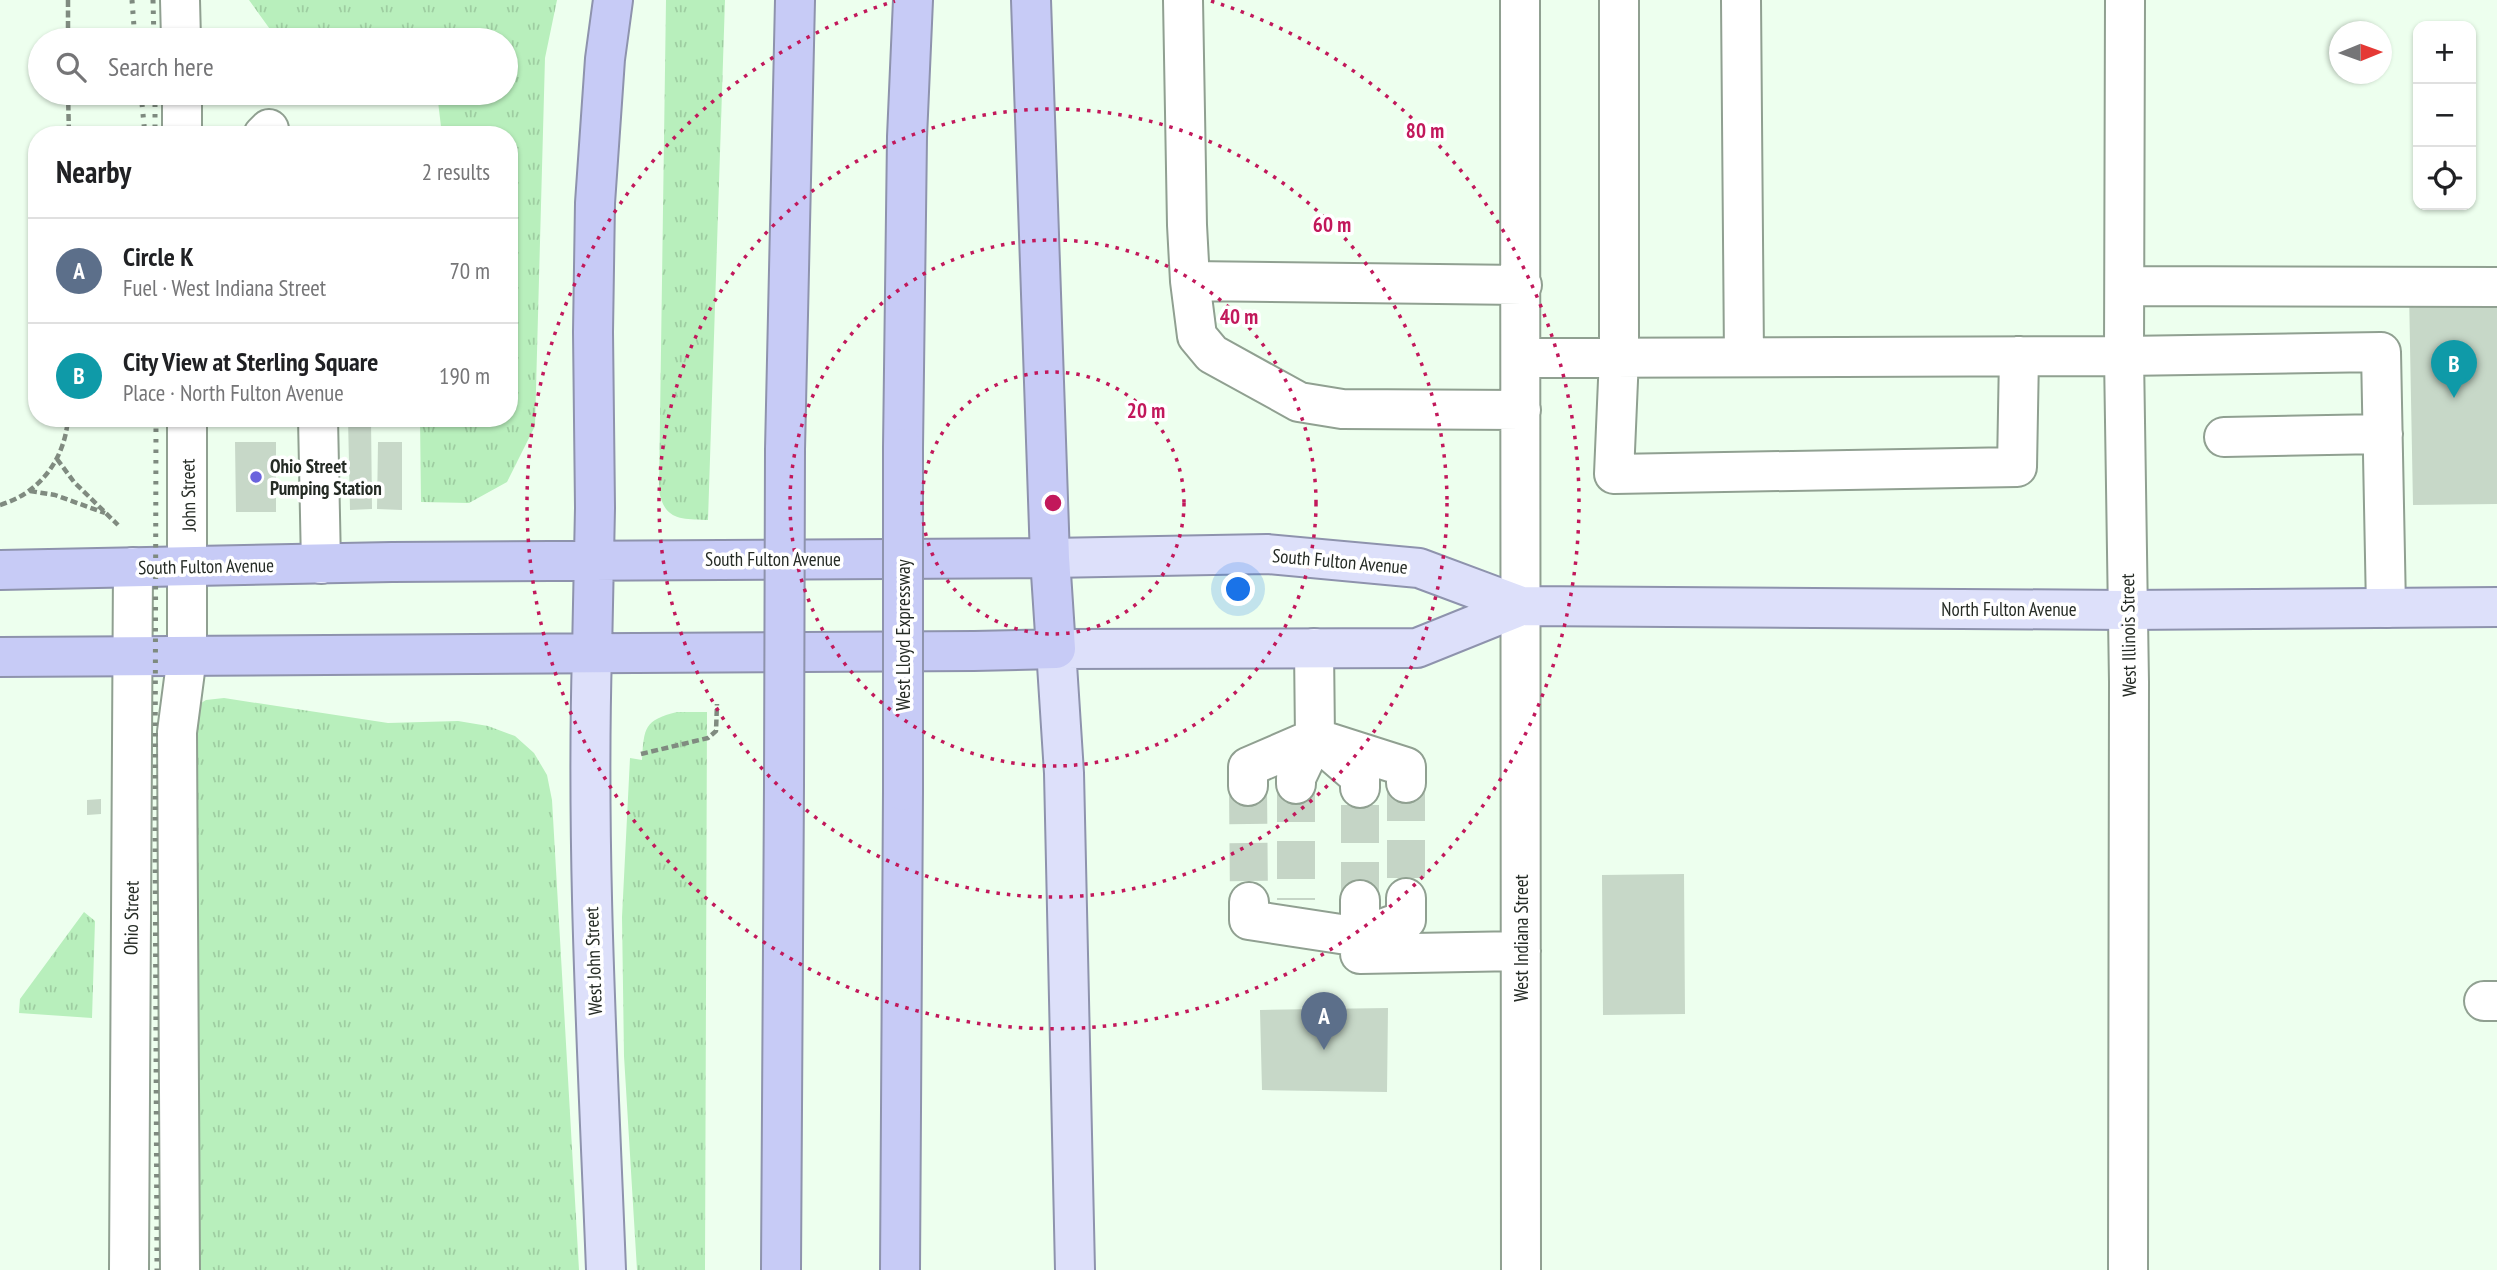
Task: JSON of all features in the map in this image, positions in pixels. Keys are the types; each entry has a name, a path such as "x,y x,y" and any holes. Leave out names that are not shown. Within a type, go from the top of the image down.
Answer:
{"highway":[{"path":"592,653 595,203 605,59 613,0"},
{"path":"781,1270 785,450 795,0"},
{"name":"West Lloyd Expressway","path":"900,1270 903,448 907,137 914,0"},
{"path":"0,657 1056,649 1050,558 1031,0"},
{"name":"South Fulton Avenue","path":"0,570 594,560 1050,558"}],"main road":[{"name":"South Fulton Avenue","path":"1050,558 1267,554 1419,568 1521,606"},
{"name":"North Fulton Avenue","path":"1521,606 2127,610 2497,607"},
{"path":"1075,1270 1064,773 1056,649 1417,648 1521,606"},
{"name":"West John Street","path":"592,653 589,753 591,917 606,1270"}],"street":[{"path":"180,0 181,28"},
{"path":"1183,0 1190,281 1198,336 1212,354 1299,402 1342,409 1521,410"},
{"name":"West Indiana Street","path":"1520,0 1521,1270"},
{"path":"1619,0 1619,357 1614,474 2017,467 2019,356"},
{"path":"1741,0 1744,357"},
{"name":"West Illinois Street","path":"2125,0 2128,1270"},
{"path":"182,105 182,126"},
{"path":"1190,281 1522,285"},
{"path":"2125,286 2497,287"},
{"path":"1522,358 2124,356 2381,352 2386,608"},
{"name":"John Street","path":"187,427 187,656"},
{"path":"318,427 321,564"},
{"path":"2224,437 2383,434"},
{"name":"Ohio Street","path":"130,1270 133,567"},
{"path":"1296,784 1296,778 1315,738 1314,648"},
{"path":"180,1270 177,732 187,656"},
{"path":"1315,738 1360,777 1360,788"},
{"path":"1248,786 1248,767 1315,738 1406,767 1406,783"},
{"path":"1296,900 1297,916 1406,920 1406,898"},
{"path":"1249,902 1248,920 1360,918"},
{"path":"1360,918 1360,954 1521,951"}],"path":[{"path":"68,0 68,28"},
{"path":"68,105 68,126"},
{"path":"0,505 29,491 44,479 57,459 66,427"},
{"path":"29,491 55,495 109,514 74,482 57,459"},
{"path":"641,754 708,738 716,732 716,704"}],"green space":[{"path":"249,0 557,0 545,58 535,426 507,482 469,503 421,502 420,427 518,427 518,126 441,126 438,105 518,105 518,28 269,28"},
{"path":"666,0 725,0 708,520 682,518 670,513 661,500 659,490"},
{"path":"224,698 388,723 458,721 488,726 515,736 534,753 547,775 552,800 579,1270 194,1270 193,708 206,700"},
{"path":"677,712 707,712 705,1270 637,1270 624,1056 622,917 630,758 642,760 645,733 652,722"},
{"path":"84,912 95,921 92,1018 19,1013 20,999"}],"building":[{"path":"2497,290 2497,504 2413,505 2409,292"},
{"path":"348,427 371,427 372,509 350,510"},
{"name":"Ohio Street Pumping Station","path":"235,442 276,442 276,512 236,512"},
{"path":"378,442 402,442 402,510 377,509"},
{"path":"101,799 101,814 87,815 87,800"},
{"path":"1684,874 1685,1014 1603,1015 1602,875"},
{"path":"1388,1008 1387,1092 1262,1090 1260,1010"}],"tunnel":[{"path":"1406,783 1406,898"},
{"path":"1296,784 1296,900"},
{"path":"1248,786 1249,902"},
{"path":"1360,788 1360,900"}],"railway":[{"path":"132,0 134,28"},
{"path":"153,0 154,28"},
{"path":"142,105 144,126"},
{"path":"155,105 155,126"},
{"path":"156,427 157,1270"}],"place":[{"name":"City View at Sterling Square","path":"2454,398"},
{"name":"Ohio Street Pumping Station","path":"256,477"},
{"name":"Circle K","path":"1324,1050"}]}
